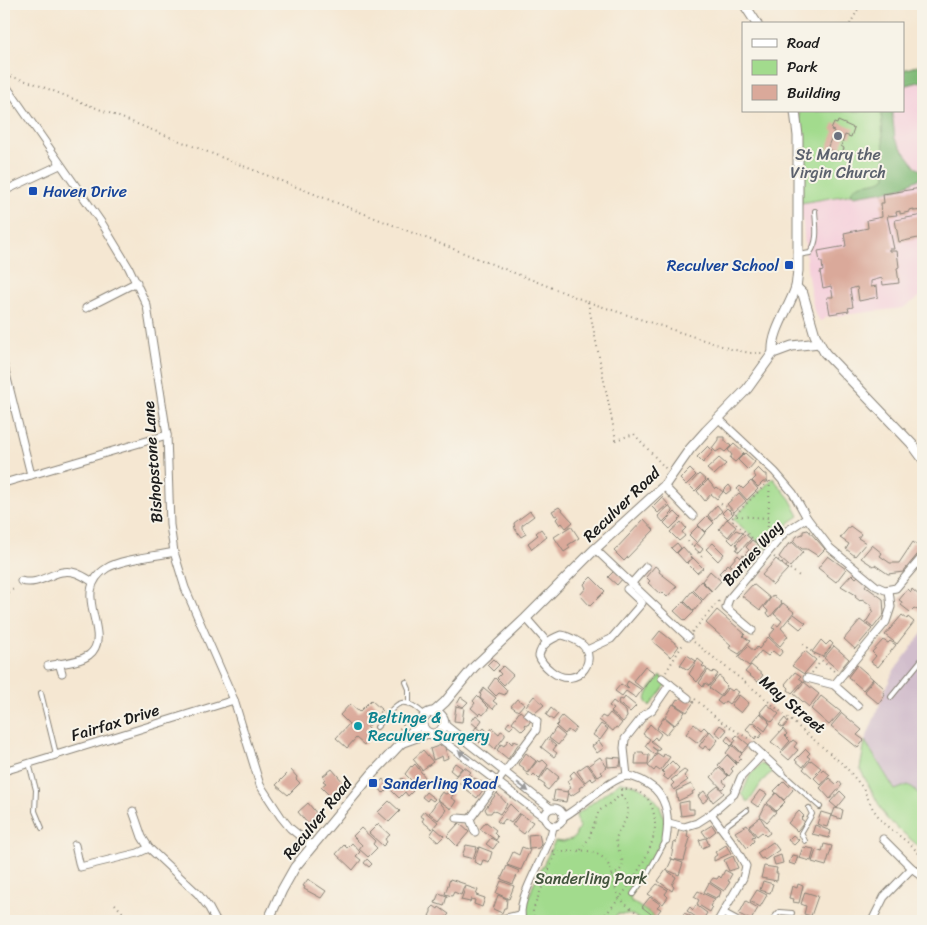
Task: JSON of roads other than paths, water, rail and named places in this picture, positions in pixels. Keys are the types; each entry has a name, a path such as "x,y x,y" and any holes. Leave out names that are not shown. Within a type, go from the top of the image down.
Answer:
{"street":[{"path":"744,4 756,22"},
{"name":"Bishopstone Lane","path":"4,83 103,225 137,282 147,306 167,435 170,525 174,552 185,588 234,700 255,774 265,796 290,828 312,846"},
{"path":"795,112 798,136 798,255 796,286 772,346 773,353 792,346 819,344"},
{"path":"4,191 60,165"},
{"path":"86,308 137,282"},
{"path":"796,286 803,294 819,344 825,353 912,444 923,459"},
{"name":"Reculver Road","path":"268,921 295,867 372,774 427,716 445,702 474,667 664,486 690,449 747,389 773,353"},
{"path":"4,366 31,474"},
{"name":"Barnes Way","path":"719,419 776,472 793,493 807,518 830,548 880,588 889,590"},
{"path":"4,483 167,435"},
{"path":"664,486 694,516"},
{"name":"Barnes Way","path":"752,630 726,608 729,600 785,532 807,518"},
{"path":"587,650 611,639 642,603 596,549"},
{"path":"48,666 82,658 91,653 96,644 97,636 90,600 94,582 100,574 110,566 174,552"},
{"path":"834,685 886,622 891,608 889,590 900,585 923,556"},
{"path":"629,586 646,567"},
{"path":"21,582 37,582 58,573 69,572 76,573 94,582"},
{"path":"629,586 688,637"},
{"path":"526,618 547,642"},
{"path":"566,635 581,643 587,650 587,662 582,672 575,677 565,679 550,670 540,658 539,652 547,642 555,637 566,635"},
{"path":"59,663 62,673"},
{"path":"662,678 688,698"},
{"path":"807,678 834,685 858,706"},
{"path":"627,776 625,739 644,715 652,710 670,684"},
{"name":"Fairfax Drive","path":"4,771 234,700"},
{"path":"443,721 445,702"},
{"path":"563,817 557,808 550,808 443,721 439,714 427,716 423,728 544,817 547,823 554,826 560,824 563,817 573,812 615,780 627,776 638,778 648,783 659,793 668,813 669,823 666,840"},
{"path":"470,819 536,730 536,721 528,714"},
{"name":"Reculver Road","path":"402,742 441,730 443,721"},
{"path":"752,746 782,773"},
{"path":"669,823 684,827 711,814 734,794 741,777 762,755"},
{"path":"544,817 550,808"},
{"path":"132,810 149,848 198,894 216,921"},
{"path":"711,814 742,858 746,871 718,921"},
{"path":"457,818 470,819"},
{"path":"470,819 475,832"},
{"path":"494,921 521,918 522,903 552,836 554,826"},
{"path":"883,839 923,877"},
{"path":"75,845 80,867 138,853 149,848"},
{"path":"872,921 884,897 912,868"},
{"path":"723,913 738,921"}],"lane":[{"path":"798,255 810,253 815,246 817,238 815,212"},
{"path":"891,697 923,658"},
{"path":"406,682 410,689 409,702"},
{"path":"41,693 56,754"},
{"path":"377,727 399,704 409,702 427,716"},
{"path":"29,763 36,790 35,811 42,828"},
{"path":"782,773 820,808"},
{"path":"804,813 813,802"},
{"path":"805,841 801,833 812,814 808,808"},
{"path":"723,831 728,824 747,810"},
{"path":"633,894 648,873 666,840"},
{"path":"771,921 779,912 792,913"}],"place":[{"name":"St Mary the Virgin Church","path":"838,136"},
{"name":"Haven Drive","path":"33,191"},
{"name":"Reculver School","path":"789,265"},
{"name":"Beltinge & Reculver Surgery","path":"358,726"},
{"name":"Sanderling Road","path":"373,783"}],"park label":[{"name":"Sanderling Park","path":"591,878"}]}
